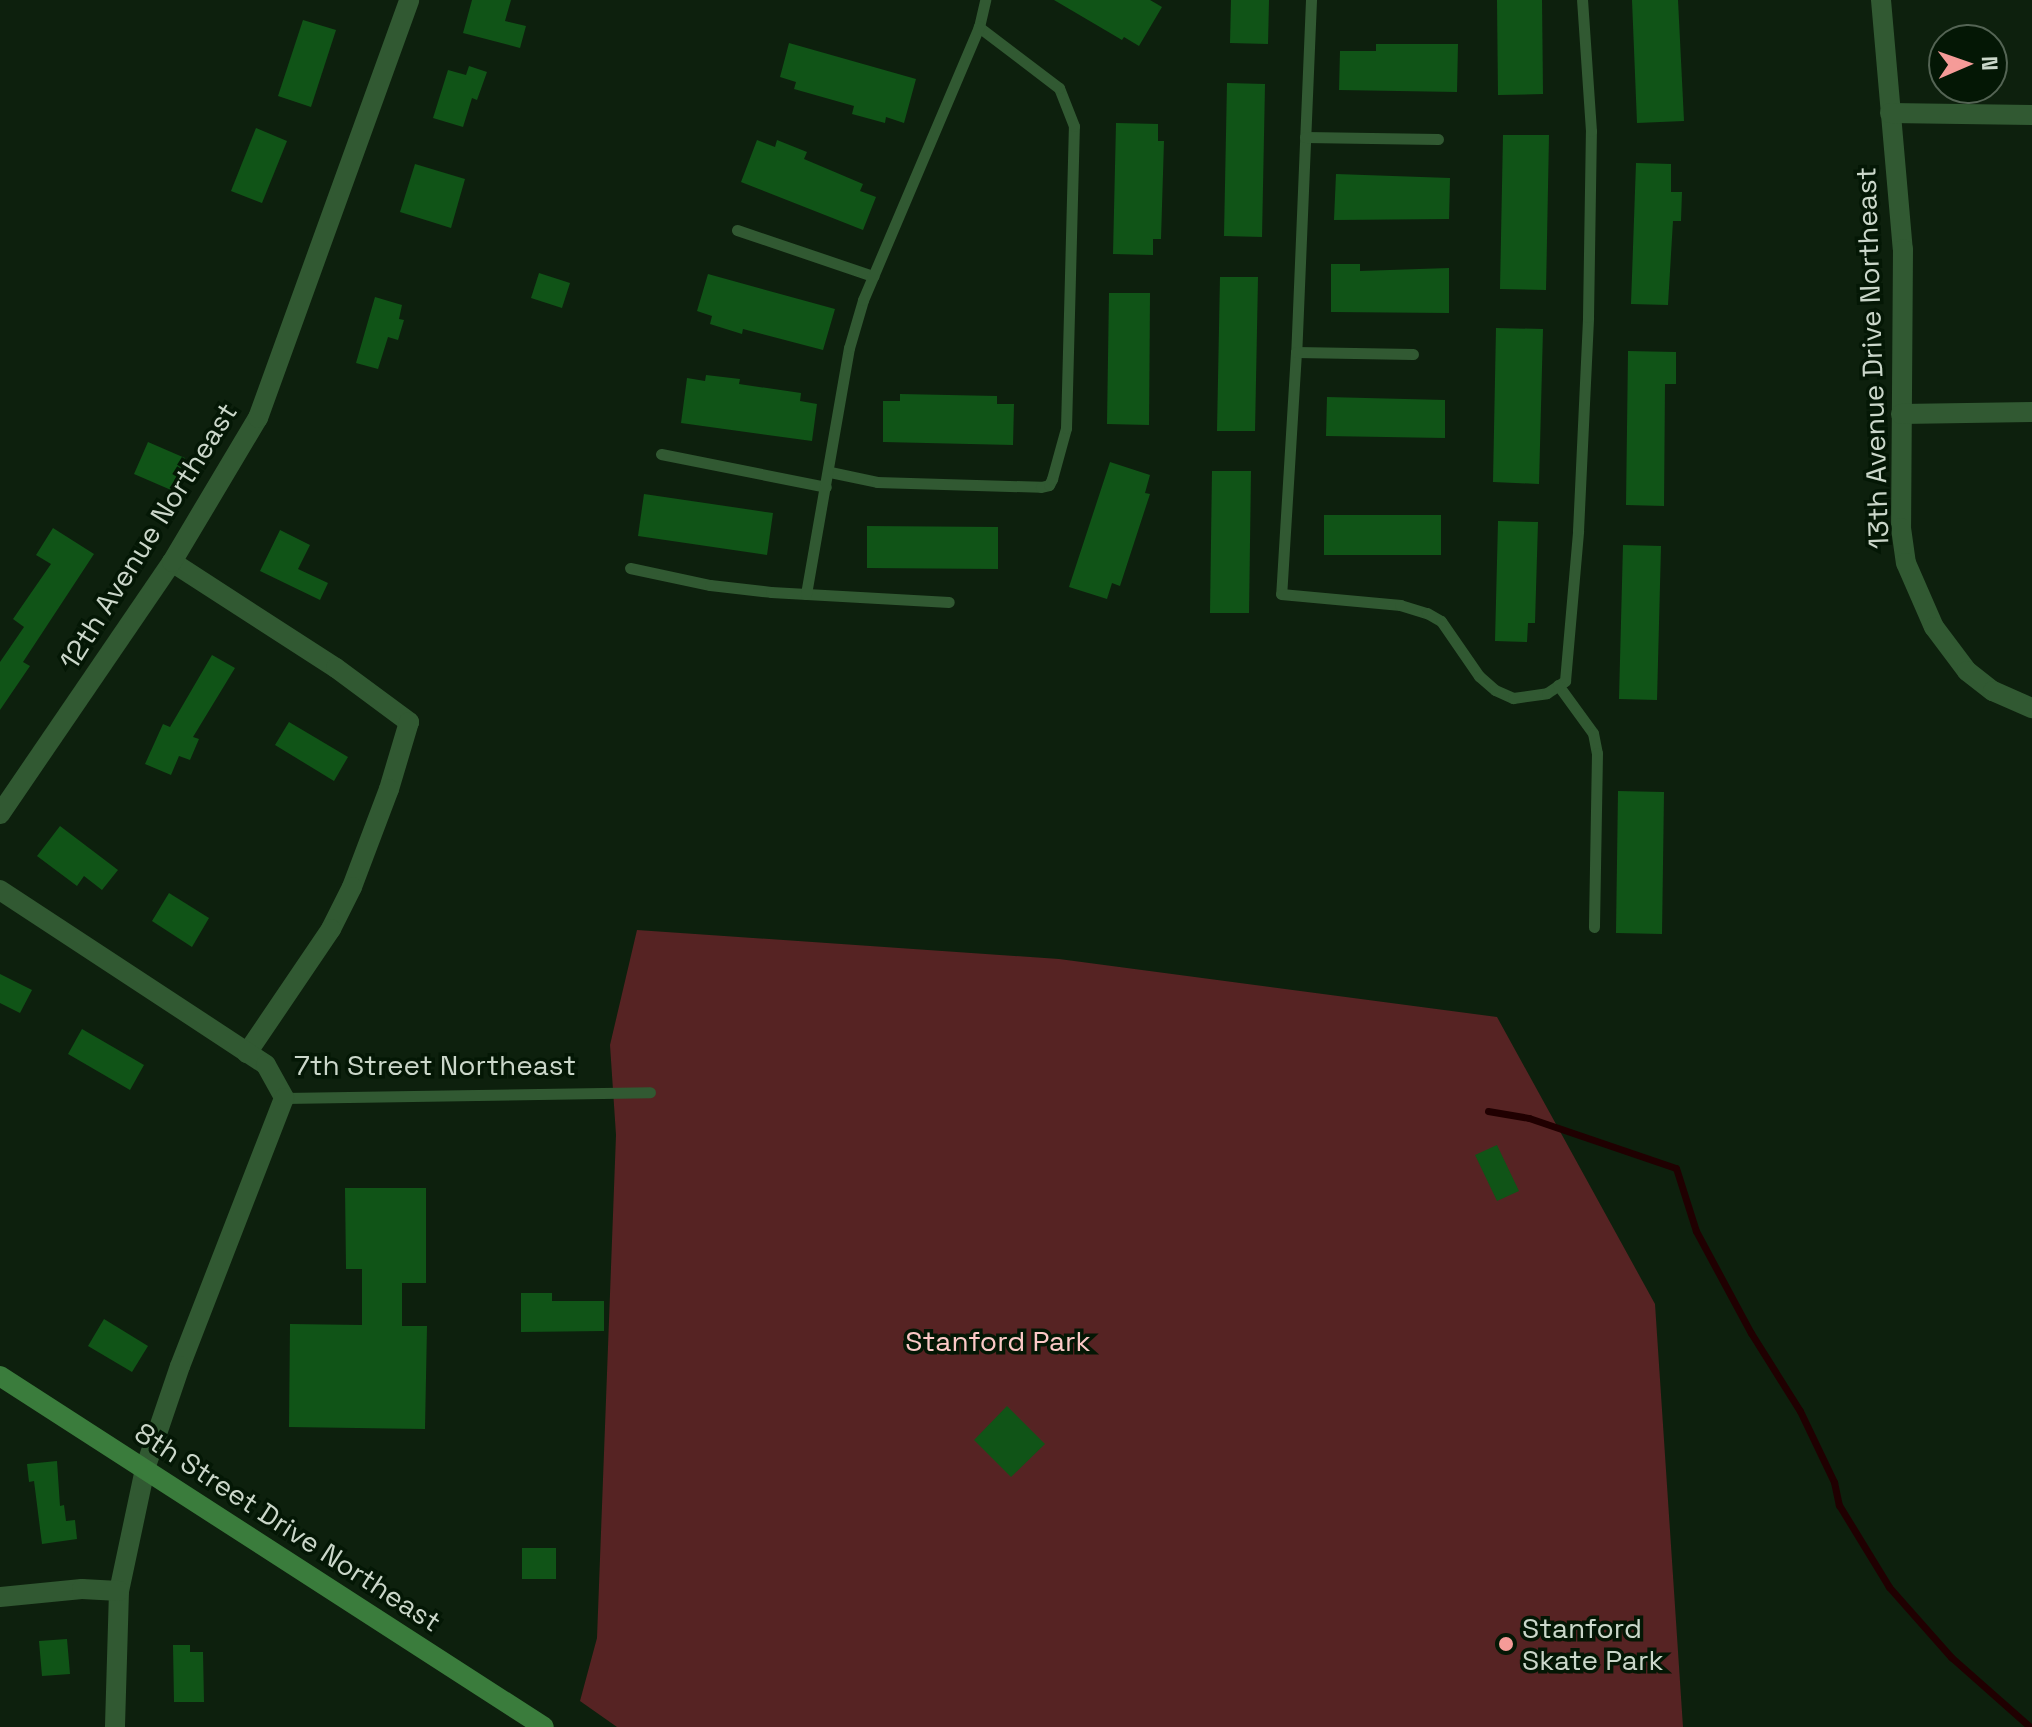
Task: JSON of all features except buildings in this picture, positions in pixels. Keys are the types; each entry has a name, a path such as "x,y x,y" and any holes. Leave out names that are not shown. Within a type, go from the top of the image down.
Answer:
{"main road":[{"name":"8th Street Drive Northeast","path":"0,1376 544,1727"}],"street":[{"name":"12th Avenue Northeast","path":"0,814 172,562 258,418 409,0"},
{"name":"13th Avenue Drive Northeast","path":"1881,0 1903,249 1902,542 1912,581 1948,649 1967,671 1993,691 2032,708"},
{"path":"1890,113 2032,115"},
{"path":"1901,414 2032,412"},
{"path":"172,562 336,668 409,722 389,789 352,887 331,929 247,1053"},
{"name":"7th Street Northeast","path":"0,890 266,1065 284,1098"},
{"path":"115,1727 119,1591 145,1469 180,1366 284,1098"},
{"path":"0,1597 82,1589 119,1591"}],"lane":[{"path":"806,594 830,472 849,348 873,276 979,27 985,0"},
{"path":"1311,0 1296,352 1281,594 1410,607 1441,621 1479,676 1503,695 1535,696 1565,681 1575,561 1588,317 1591,131 1582,0"},
{"path":"830,472 877,482 1041,487 1049,485 1052,479 1066,428 1074,126 1059,88 979,27"},
{"path":"1305,137 1438,139"},
{"path":"737,230 873,276"},
{"path":"1296,352 1413,354"},
{"path":"661,454 826,487"},
{"path":"630,568 710,585 949,602"},
{"path":"1558,685 1593,733 1597,753 1594,927"},
{"name":"7th Street Northeast","path":"284,1098 650,1092"}],"green space":[{"name":"Stanford Park","path":"637,930 1059,959 1497,1017 1655,1304 1683,1727 617,1727 580,1701 597,1638 616,1135 610,1045"}],"waterway":[{"path":"1488,1111 1529,1118 1676,1168 1696,1231 1751,1333 1800,1411 1834,1482 1839,1505 1889,1587 1951,1657 2030,1727"}],"place":[{"name":"Stanford Skate Park","path":"1506,1644"}]}
